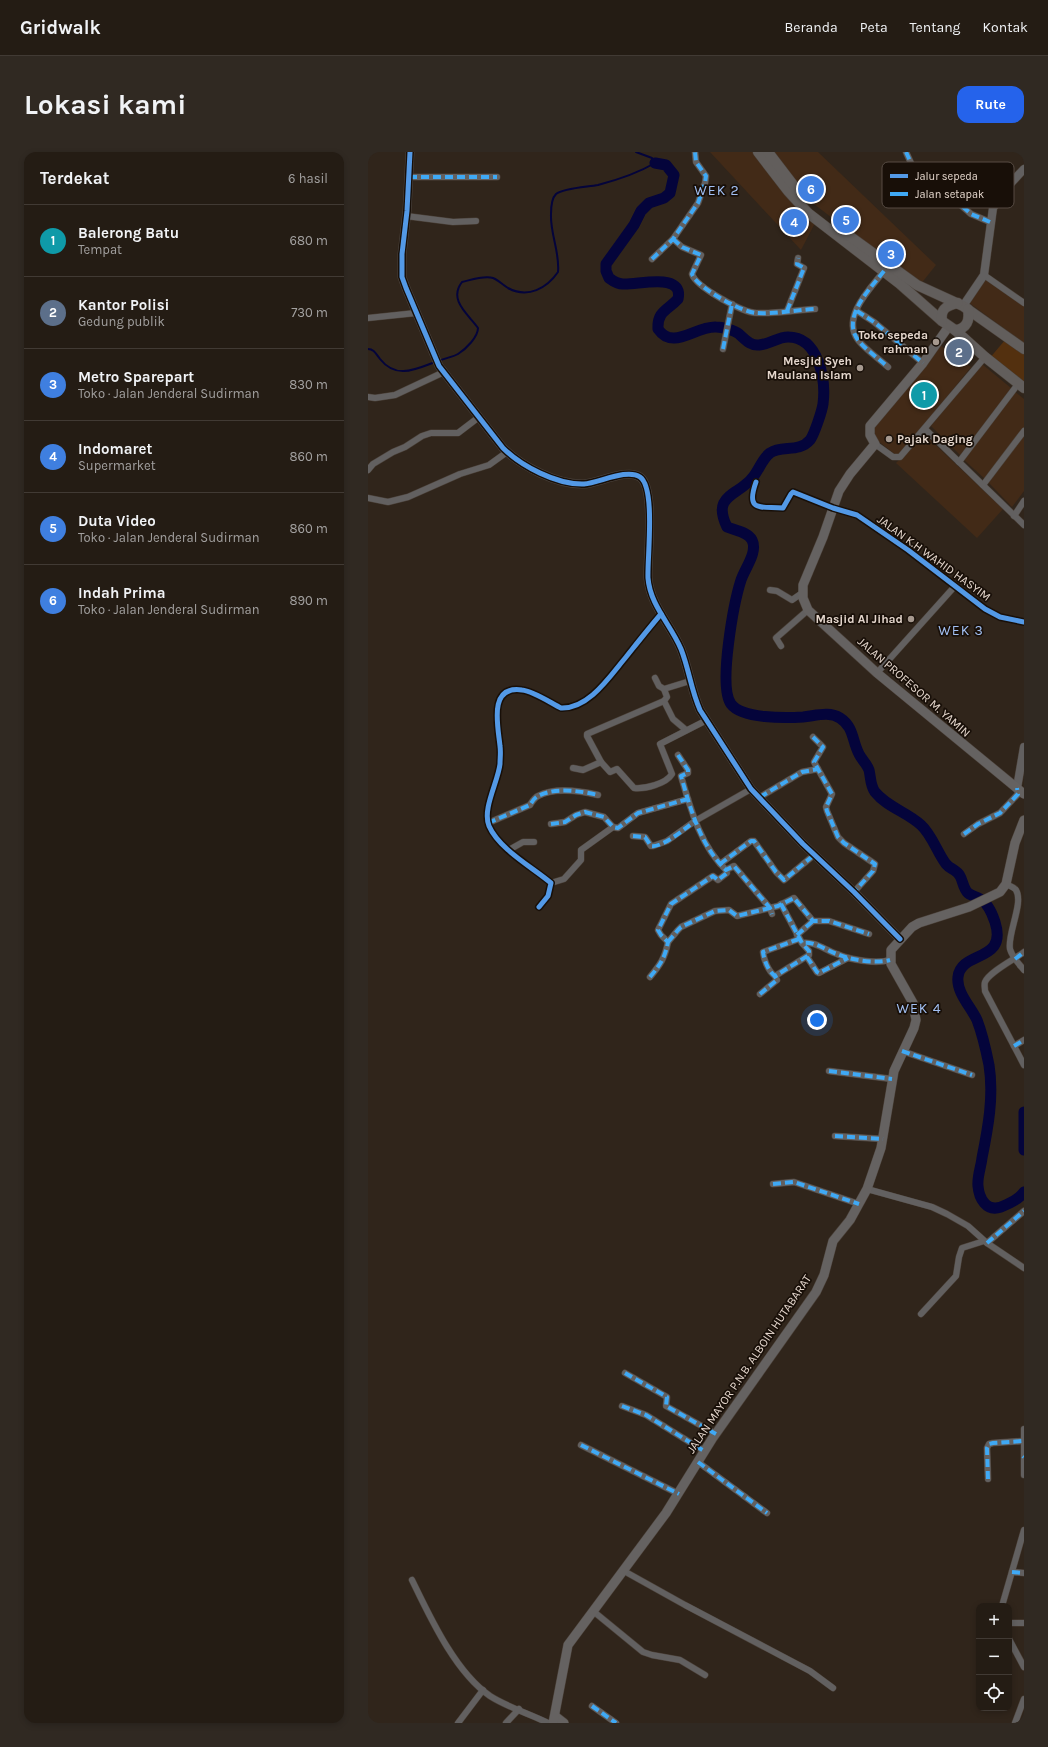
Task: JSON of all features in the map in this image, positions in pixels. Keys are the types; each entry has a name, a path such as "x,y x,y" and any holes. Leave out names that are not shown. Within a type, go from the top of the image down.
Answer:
{"highway":[{"path":"758,152 804,208 884,271 1021,386"},
{"path":"768,152 804,199 819,213 917,285 963,306 1024,349"},
{"path":"950,304 963,306 969,318 966,324 962,328 949,326 941,316 944,308 950,304"}],"main road":[{"path":"802,594 804,581 845,481 875,444 870,435 870,426 923,363 949,326"},
{"name":"JALAN PROFESOR M. YAMIN","path":"802,594 808,610 877,673 1021,791"},
{"path":"890,960 891,950 912,927 919,923 969,907 1003,888 1015,843 1024,820"},
{"name":"JALAN MAYOR P.N.B. ALBOIN HUTABARAT","path":"554,1719 561,1675 568,1645 679,1494 704,1451 816,1292 824,1275 833,1241 850,1220 867,1189 880,1153 895,1065 914,1028 916,1013 907,990 893,968 890,960"},
{"path":"554,1719 564,1723"}],"street":[{"path":"410,152 402,254 402,277 416,313 442,369 507,452 537,472 571,483 584,484 620,476 633,475 640,478 645,483 648,492 649,509 648,580 651,593 661,614 681,648 694,697 707,720 752,789 814,855 854,892 900,939"},
{"path":"652,259 673,239 694,210 705,183 706,176 696,162 695,152"},
{"path":"906,152 910,162"},
{"path":"1014,181 1024,169"},
{"path":"409,178 497,177"},
{"path":"964,208 971,214 990,222"},
{"path":"963,306 984,275 990,222 994,208"},
{"path":"406,216 453,222 476,221"},
{"path":"673,239 682,248 700,255 692,274 696,281 732,304 755,313 780,313 815,309"},
{"path":"787,311 804,268 797,264 798,258"},
{"path":"884,271 866,294 852,324 859,342 888,367"},
{"path":"984,275 1024,303"},
{"path":"723,349 732,304"},
{"path":"857,311 874,322 923,363"},
{"path":"368,318 416,313"},
{"path":"875,444 893,457 898,457 904,453 985,357"},
{"path":"368,397 380,398 395,395 442,369"},
{"path":"959,462 1021,386"},
{"path":"368,470 373,464 422,436 431,433 458,433 479,418"},
{"path":"925,428 1024,525"},
{"path":"982,485 1024,431"},
{"path":"368,498 388,502 408,497 460,474 489,465 507,452"},
{"name":"JALAN K.H WAHID HASYIM","path":"756,482 751,494 755,504 763,508 783,508 792,492 857,516 880,529 979,604 1000,617 1024,622"},
{"path":"1014,516 1024,501"},
{"path":"877,673 955,586"},
{"path":"770,590 777,591 792,600 802,594"},
{"path":"781,646 776,638 808,610"},
{"path":"551,883 500,843 488,823 489,805 500,766 497,707 500,698 506,693 524,690 561,708 567,708 584,702 608,680 661,614"},
{"path":"655,678 658,685 664,689 668,697 664,701 587,734 602,762 610,772 617,769 634,788 648,787 660,783 672,774 660,744 707,720"},
{"path":"664,689 690,681"},
{"path":"664,701 673,719 686,730"},
{"path":"813,737 823,747 815,761 832,794 826,807 838,837 844,844 875,864 873,871 854,892"},
{"path":"964,834 978,824 1003,811 1021,791 1024,747"},
{"path":"678,755 688,770 688,772 681,776 695,821 708,848 726,870"},
{"path":"573,768 583,770 602,762"},
{"path":"760,797 802,772 818,769"},
{"path":"633,836 645,837 651,846 667,841 695,821 752,789"},
{"path":"488,823 530,805 532,800 538,795 572,791 598,794"},
{"path":"551,883 564,879 580,861 581,850 613,827 616,828 621,826 638,812 688,799"},
{"path":"551,824 565,822 576,814 585,812 604,817 613,827"},
{"path":"720,864 750,841 754,841 781,879 784,880 814,855"},
{"path":"509,850 524,842 534,842"},
{"path":"668,942 658,930 660,923 671,904 713,876 718,880 727,873 726,870 734,866 771,911"},
{"path":"539,907 548,896 551,883"},
{"path":"1003,888 1016,889 1018,896 1010,945 1015,959 1024,970"},
{"path":"650,977 663,962 668,942 678,930 715,911 729,910 737,916 771,911 781,904 795,899 813,921"},
{"path":"775,976 810,954 799,939 781,904"},
{"path":"775,976 770,972 763,952 799,939 813,921 829,920 868,934"},
{"path":"799,939 811,942 848,958 880,961 890,960"},
{"path":"1024,952 992,974 985,980 984,984 985,991 1024,1065"},
{"path":"807,957 819,973 848,958"},
{"path":"760,994 776,980 775,976"},
{"path":"1014,1046 1024,1040"},
{"path":"902,1051 972,1075"},
{"path":"829,1072 892,1079"},
{"path":"836,1136 883,1139"},
{"path":"773,1184 794,1182 859,1204"},
{"path":"867,1189 932,1207 947,1214 968,1226 986,1242 1024,1268"},
{"path":"921,1314 956,1276 958,1257 962,1248 986,1242 1024,1211"},
{"path":"625,1373 668,1398 666,1406 716,1434"},
{"path":"622,1406 646,1415 704,1451"},
{"path":"1024,1429 1024,1475"},
{"path":"988,1479 987,1448 989,1444 993,1442 1023,1441"},
{"path":"581,1445 679,1494"},
{"path":"698,1462 767,1513"},
{"path":"1003,1603 1024,1530"},
{"path":"624,1570 685,1605 810,1671 833,1688"},
{"path":"1012,1572 1024,1573"},
{"path":"412,1580 428,1612 465,1672 491,1696 548,1723"},
{"path":"593,1611 643,1652 680,1660 705,1675"},
{"path":"1012,1623 1024,1623"},
{"path":"1012,1644 1024,1667"},
{"path":"458,1723 483,1690"},
{"path":"1015,1723 1024,1700"},
{"path":"592,1706 616,1723"},
{"path":"506,1723 519,1709"}],"shaded area":[{"path":"710,152 756,152 816,221 801,250"},
{"path":"772,152 818,152 936,265 920,285 806,198"},
{"path":"988,274 1024,301 1024,343 968,302"},
{"path":"1005,340 1024,354 1024,385 989,359"},
{"path":"940,345 971,367 902,452 896,455 873,437 874,425"},
{"path":"982,364 1011,388 961,456 931,426"},
{"path":"1014,391 1024,399 1024,428 985,479 963,459"},
{"path":"924,434 1003,509 977,538 896,463"},
{"path":"1024,434 1024,491 1012,507 988,482"}],"waterway":[{"path":"439,361 461,352 468,346 476,335 478,328 458,301 458,289 462,282 489,277 515,291 530,292 543,287 554,278 558,272 558,257 551,221 551,206 554,196 565,190 598,185 620,178 642,170 655,163 652,158 636,152"},
{"path":"655,163 666,165 674,175 670,193 664,198 649,203 641,211 634,225 606,264 606,271 609,278 621,284 659,282 674,285 678,291 678,299 661,314 658,323 658,329 670,338 677,338 700,330 716,327 734,331 748,342 756,345 784,337 799,339 807,344 813,352 818,362 823,383 823,404 820,417 810,440 806,444 796,448 780,449 770,453 753,477 729,497 722,508 727,527 750,537 753,545 752,555 741,580 731,624 728,644 726,680 727,694 731,704 737,709 754,715 786,718 827,714 836,716 845,722 850,730 859,754 868,768 871,784 875,792 885,802 910,816 925,829 946,864 959,874 966,891 983,901 993,915 997,935 995,944 990,950 967,963 961,969 958,977 959,988 979,1025 989,1065 991,1088 990,1112 978,1186 984,1203 991,1208 1001,1207 1008,1204 1024,1192"},
{"path":"368,349 373,351 386,365 399,371 413,370 435,362"},
{"path":"1024,1112 1024,1150"}],"marked path":[{"path":"652,259 673,239 698,203 706,176 696,162 695,152"},
{"path":"906,152 910,162"},
{"path":"409,177 497,177"},
{"path":"964,208 971,214 990,222"},
{"path":"673,239 682,247 701,255 692,274 695,279 702,286 731,304 750,312 757,313 815,309"},
{"path":"787,311 804,268 797,264 798,258"},
{"path":"884,271 859,304 853,322 854,331 858,340 868,351 888,367"},
{"path":"723,349 732,304"},
{"path":"857,311 874,322 923,363"},
{"path":"813,737 823,747 814,762 832,794 826,807 838,837 844,843 875,864 873,871 854,892"},
{"path":"678,755 688,770 688,773 681,776 693,814 709,850 726,870 734,866 770,908 772,914"},
{"path":"760,797 802,772 818,769"},
{"path":"964,834 978,824 1000,813 1018,794 1017,788"},
{"path":"488,823 530,805 538,796 552,791 584,792 598,795"},
{"path":"551,824 565,822 576,815 585,812 604,817 613,827 618,828 638,813 688,799"},
{"path":"633,836 645,837 651,846 656,846 674,837 695,821"},
{"path":"720,864 751,841 754,841 776,872 784,880 814,855"},
{"path":"650,977 662,961 667,948 668,942 658,930 671,904 713,876 718,880 727,873 726,870"},
{"path":"668,942 681,927 715,911 729,910 737,916 778,906 794,898 813,921 829,921 869,934"},
{"path":"781,904 802,943 811,943 842,956 856,960 878,962 890,960"},
{"path":"797,935 813,921"},
{"path":"799,939 763,952 767,965 775,976 809,955 809,951 802,943"},
{"path":"1015,959 1024,952"},
{"path":"807,957 819,973 848,958"},
{"path":"760,994 777,980 775,976"},
{"path":"1014,1046 1024,1040"},
{"path":"902,1051 972,1075"},
{"path":"829,1071 892,1079"},
{"path":"835,1136 883,1139"},
{"path":"773,1184 794,1182 859,1204"},
{"path":"987,1243 1024,1211"},
{"path":"625,1373 667,1397 666,1406 716,1434"},
{"path":"622,1406 646,1415 704,1451"},
{"path":"988,1479 987,1448 989,1444 1023,1441"},
{"path":"581,1445 679,1494"},
{"path":"698,1462 767,1513"},
{"path":"1012,1572 1024,1573"},
{"path":"592,1706 616,1723"}],"cycle path":[{"path":"410,152 407,211 402,254 402,277 439,366 503,448 529,468 551,478 584,484 628,474 640,477 645,484 648,495 650,524 648,578 650,588 657,606 681,649 694,695 700,710 751,789 803,844 854,892 900,939"},
{"path":"756,482 752,499 757,506 783,508 793,492 833,508 857,515 908,550 985,609 1000,617 1024,622"},
{"path":"539,907 548,896 551,883 508,850 494,834 487,819 487,812 500,764 497,718 500,700 504,694 511,690 522,690 537,695 561,708 571,707 581,703 606,682 661,614"}],"place":[{"name":"Indah Prima","path":"811,189"},
{"name":"Duta Video","path":"846,220"},
{"name":"Indomaret","path":"794,222"},
{"name":"Metro Sparepart","path":"891,254"},
{"name":"Toko sepeda rahman","path":"936,342"},
{"name":"Kantor Polisi","path":"959,352"},
{"name":"Mesjid Syeh Maulana Islam","path":"860,368"},
{"name":"Balerong Batu","path":"924,395"},
{"name":"Pajak Daging","path":"889,439"},
{"name":"Masjid Al Jihad","path":"911,619"}],"district":[{"name":"WEK 2","path":"717,190"},
{"name":"WEK 3","path":"961,630"},
{"name":"WEK 4","path":"919,1008"}]}
